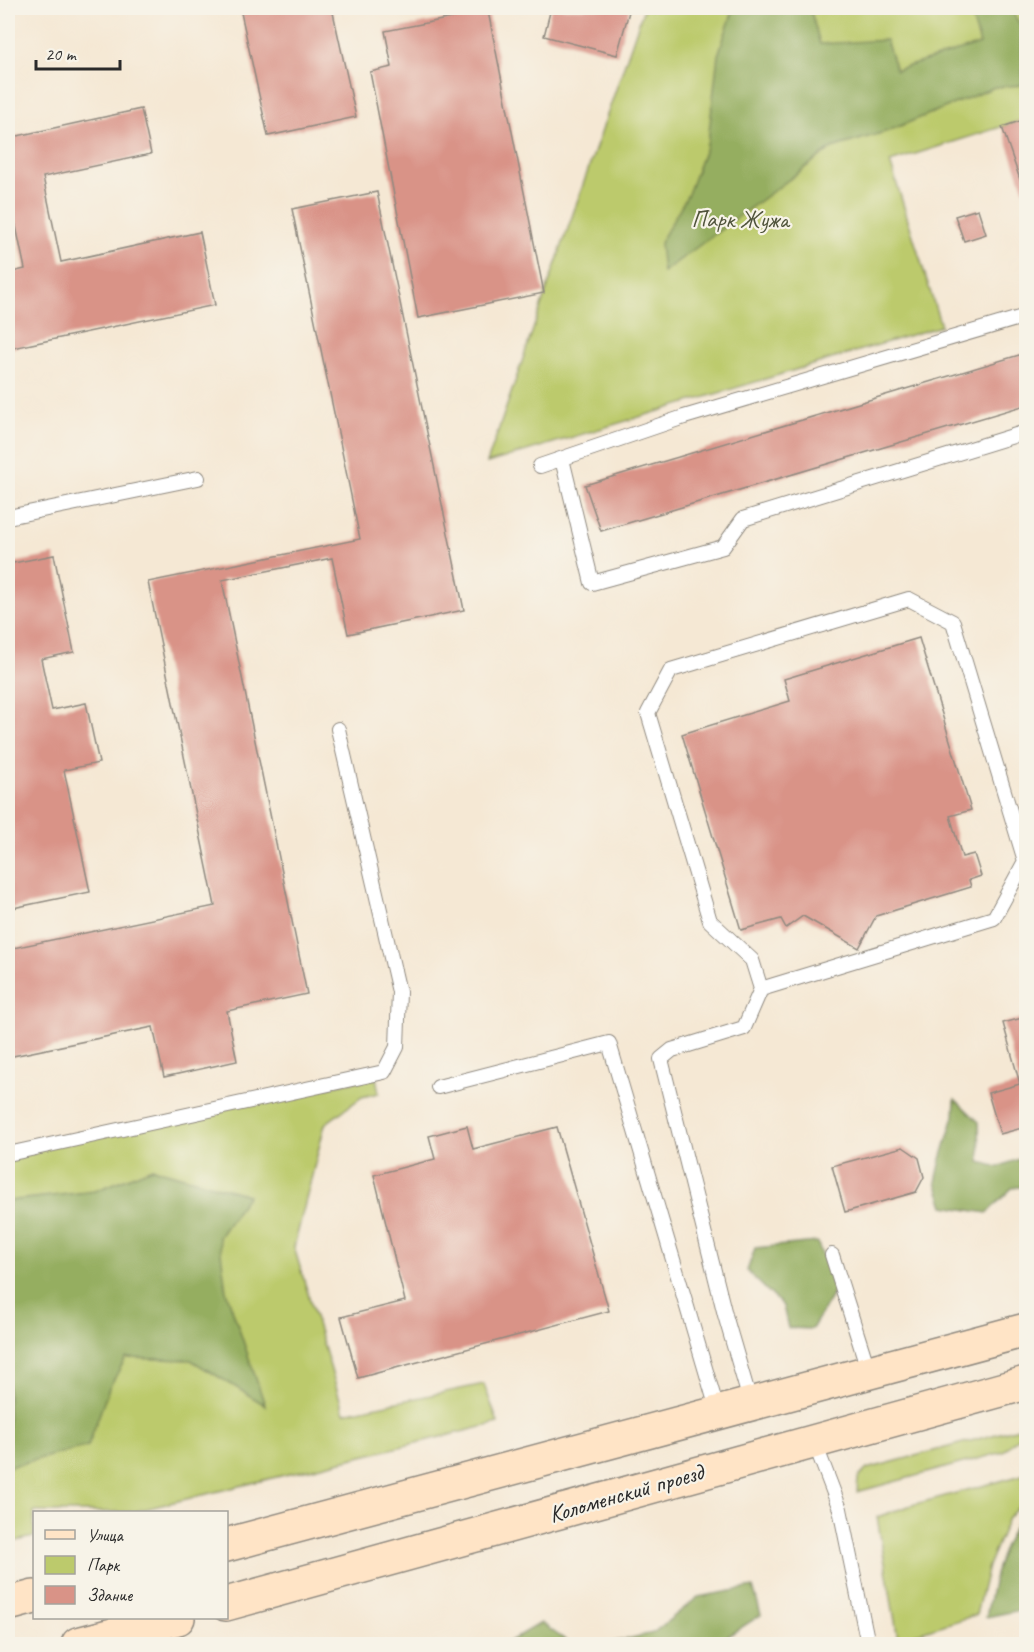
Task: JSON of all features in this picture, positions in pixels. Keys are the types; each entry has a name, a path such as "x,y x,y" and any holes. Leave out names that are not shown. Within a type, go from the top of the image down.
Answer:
{"main road":[{"path":"228,1544 1026,1330"},
{"name":"Коломенский проезд","path":"228,1603 1026,1383"},
{"path":"8,1604 33,1597"},
{"path":"78,1644 134,1637 174,1619"}],"lane":[{"path":"540,466 684,417 1026,316"},
{"path":"562,459 592,583 723,547 743,519 1026,432"},
{"path":"8,517 198,478"},
{"path":"751,1404 728,1325 661,1059 672,1050 744,1029 761,989 752,960 710,921 648,713 671,670 909,599 953,622 1025,861 994,918 761,989"},
{"path":"8,1154 384,1072 398,1047 399,992 338,729"},
{"path":"438,1087 609,1042 718,1412"},
{"path":"832,1255 869,1372"},
{"path":"813,1440 840,1509 868,1644"}],"green space":[{"name":"Парк Жужа","path":"644,8 1026,8 1026,119 890,162 941,326 487,463"},
{"path":"734,8 810,8 820,44 886,40 896,70 980,44 972,18 987,8 1009,8 1022,27 1023,85 995,87 888,131 832,148 663,272 660,243 688,194 708,141 718,55"},
{"path":"376,1077 379,1093 362,1097 325,1124 294,1247 344,1413 484,1384 498,1423 137,1511 33,1511 33,1537 8,1543 8,1151"},
{"path":"955,1099 979,1122 980,1162 998,1167 1026,1156 1026,1186 1012,1188 987,1213 944,1206 936,1182 954,1116"},
{"path":"152,1168 248,1195 219,1237 226,1291 265,1405 191,1360 126,1358 109,1388 88,1446 8,1467 8,1201 95,1191"},
{"path":"817,1242 829,1270 834,1292 812,1329 788,1328 783,1306 747,1271 755,1248"},
{"path":"1026,1426 1026,1430 1003,1452 857,1492 858,1478 867,1469"},
{"path":"1026,1474 1026,1499 1008,1518 988,1566 976,1615 898,1639 877,1517 912,1505"},
{"path":"1026,1511 1026,1609 986,1617 999,1561 1009,1536"},
{"path":"753,1587 761,1615 723,1639 690,1644 606,1644 653,1633 698,1597"},
{"path":"541,1623 571,1644 505,1644"}],"building":[{"path":"240,8 332,8 356,117 268,136"},
{"path":"372,8 386,8 386,9 373,11"},
{"path":"551,8 630,8 617,55 544,36"},
{"path":"488,11 544,293 418,318 370,72 392,67 385,31"},
{"path":"141,109 151,154 43,177 61,262 200,232 215,305 8,349 8,273 25,269 8,188 8,138"},
{"path":"1026,119 1026,194 1025,194 1002,127"},
{"path":"377,192 464,610 348,634 332,558 222,580 307,994 227,1011 237,1061 164,1077 153,1027 8,1057 8,949 215,906 148,582 360,539 292,209"},
{"path":"978,209 986,234 964,241 955,216"},
{"path":"1026,353 1026,405 601,531 585,485"},
{"path":"54,555 74,652 41,659 52,710 86,703 99,763 64,770 90,892 8,909 8,564"},
{"path":"919,638 971,810 950,816 962,857 974,854 981,876 969,880 971,887 876,916 859,948 803,916 786,928 781,919 741,930 682,734 790,701 784,679"},
{"path":"1026,1017 1026,1127 1000,1134 988,1093 1020,1084 1003,1023"},
{"path":"467,1126 473,1149 557,1127 609,1311 358,1378 341,1317 405,1301 374,1175 435,1159 429,1136"},
{"path":"903,1147 919,1158 924,1177 916,1192 845,1212 832,1166"}]}
